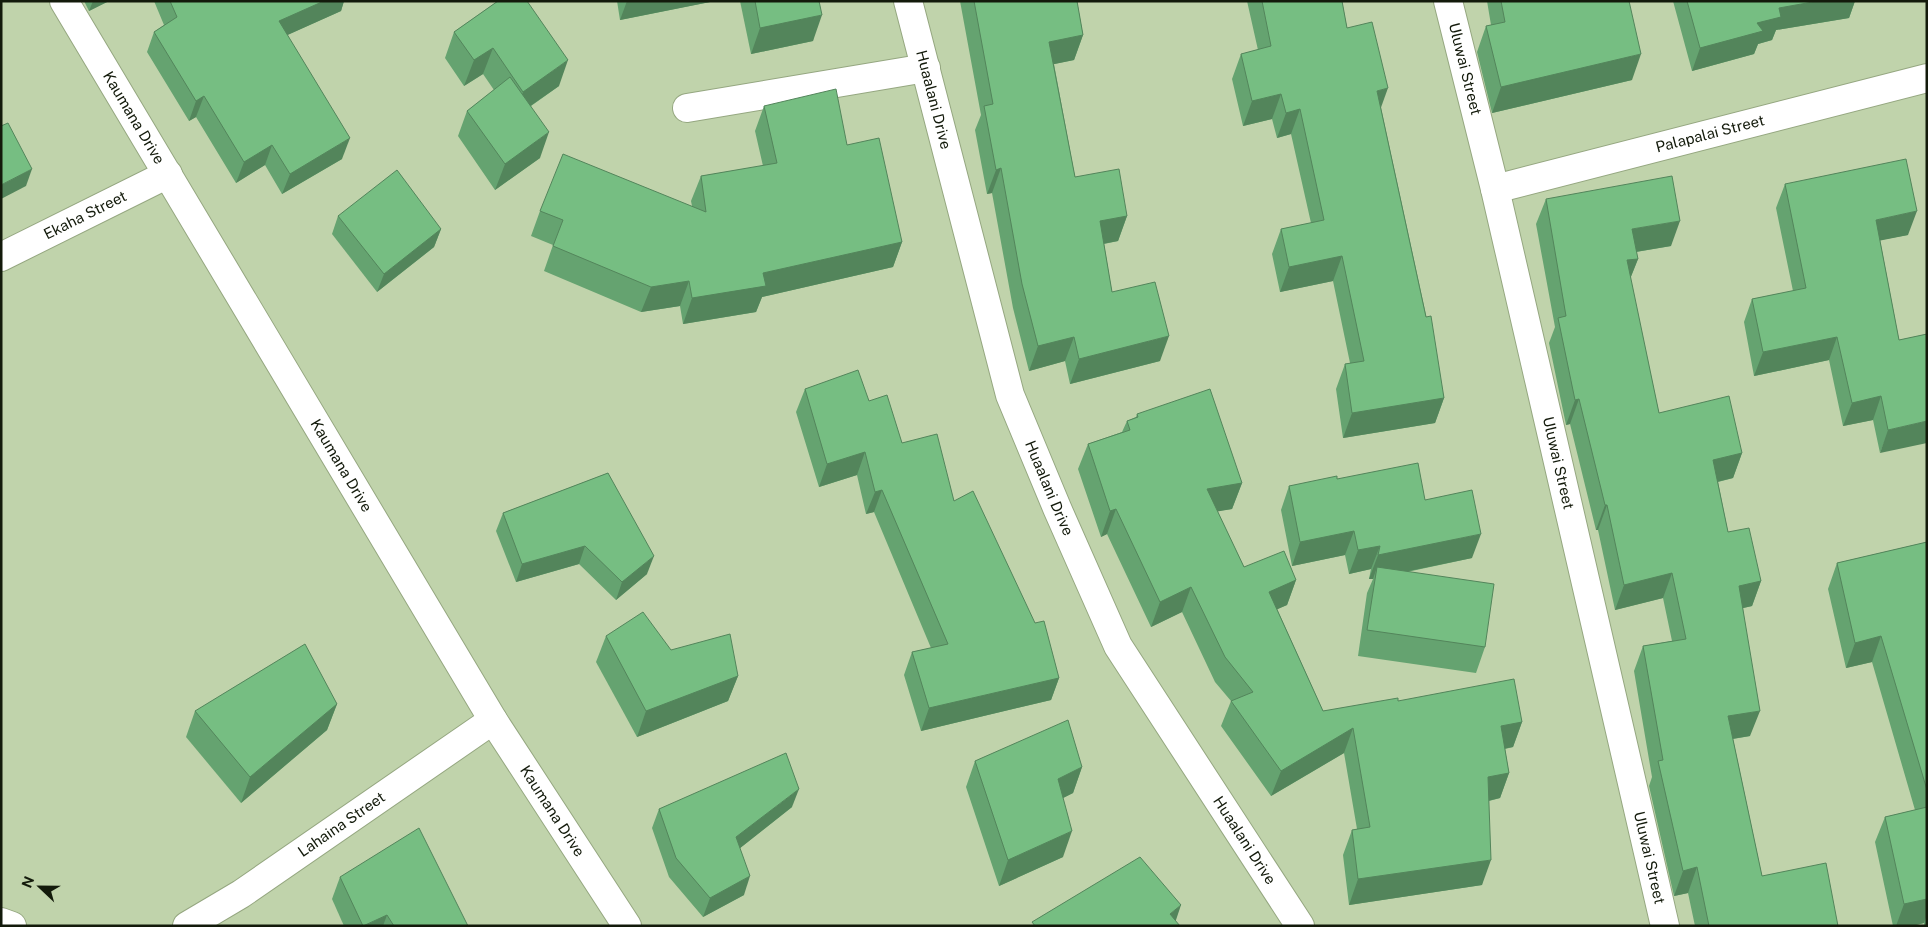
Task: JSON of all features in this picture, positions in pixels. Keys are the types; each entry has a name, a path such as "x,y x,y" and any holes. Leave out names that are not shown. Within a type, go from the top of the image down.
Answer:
{"street":[{"name":"Kaumana Drive","path":"64,1 493,720 628,926"},
{"name":"Huaalani Drive","path":"908,1 1010,395 1118,646 1300,926"},
{"name":"Uluwai Street","path":"1448,1 1495,189 1665,926"},
{"path":"687,108 926,68"},
{"name":"Palapalai Street","path":"1495,189 1927,78"},
{"name":"Ekaha Street","path":"1,257 168,174"},
{"name":"Lahaina Street","path":"187,926 240,894 493,720"},
{"path":"1,922 12,926"}],"building":[{"path":"170,1 324,1 279,21 350,138 290,174 272,145 244,162 204,96 196,101 154,32 177,17"},
{"path":"498,1 527,1 568,60 523,92 493,48 474,60 454,32"},
{"path":"755,1 819,1 822,15 760,28"},
{"path":"974,1 1077,1 1083,35 1049,42 1075,177 1119,169 1127,216 1100,221 1112,292 1155,282 1169,336 1079,359 1074,337 1038,346 1022,284 1001,168 996,170 984,106 993,104"},
{"path":"1262,1 1342,1 1347,28 1372,22 1388,88 1377,91 1426,317 1431,316 1444,398 1352,413 1345,364 1364,361 1342,256 1289,267 1281,229 1324,220 1300,109 1286,113 1281,94 1252,101 1241,54 1271,46"},
{"path":"1501,1 1629,1 1641,54 1501,87 1486,26 1505,22"},
{"path":"1687,1 1818,1 1779,8 1781,17 1757,23 1763,31 1700,48"},
{"path":"510,77 549,132 505,164 467,111"},
{"path":"836,89 847,145 879,138 902,242 763,273 766,286 692,298 689,281 651,287 553,246 563,220 540,211 563,154 706,212 701,176 777,163 764,106"},
{"path":"8,123 32,169 1,185 1,126"},
{"path":"1906,159 1917,211 1876,220 1899,340 1927,334 1927,421 1888,430 1881,396 1852,403 1837,337 1763,352 1752,299 1806,288 1785,184"},
{"path":"397,170 441,229 384,274 338,216"},
{"path":"1672,176 1680,221 1632,229 1638,259 1627,260 1659,413 1729,396 1742,453 1713,460 1728,532 1749,528 1761,581 1739,586 1760,711 1728,716 1762,876 1826,863 1838,926 1709,926 1697,867 1683,871 1658,761 1663,760 1643,646 1686,639 1672,573 1624,585 1607,505 1605,505 1579,399 1575,400 1558,318 1566,316 1546,199"},
{"path":"858,370 869,401 887,395 902,443 937,434 954,501 973,491 1035,623 1044,621 1059,678 929,708 912,652 948,644 882,490 875,492 865,452 827,464 805,389"},
{"path":"1210,389 1242,483 1207,489 1244,567 1284,551 1296,580 1269,592 1323,711 1398,698 1398,701 1514,679 1522,722 1501,726 1509,773 1488,777 1491,860 1358,879 1352,830 1370,827 1353,728 1281,771 1231,701 1253,692 1225,657 1191,587 1160,602 1116,509 1110,511 1088,444 1130,430 1127,421 1138,417 1137,414"},
{"path":"1418,463 1425,500 1472,490 1481,534 1378,555 1380,546 1358,550 1354,531 1300,542 1289,486 1337,476 1337,479"},
{"path":"608,473 654,556 622,582 585,546 522,564 503,513"},
{"path":"1927,542 1927,790 1881,636 1855,643 1837,563"},
{"path":"1377,567 1494,584 1485,647 1367,630"},
{"path":"643,612 671,650 730,634 738,676 646,711 606,636"},
{"path":"305,644 337,704 250,777 195,711"},
{"path":"1068,720 1082,767 1058,779 1072,831 1008,860 975,761"},
{"path":"786,753 799,789 736,837 750,876 710,898 676,858 659,809"},
{"path":"1927,807 1927,899 1904,904 1885,817"},
{"path":"419,828 468,926 394,926 387,915 363,926 340,877"},
{"path":"1140,857 1181,905 1170,914 1180,926 1035,926 1032,922"}]}
